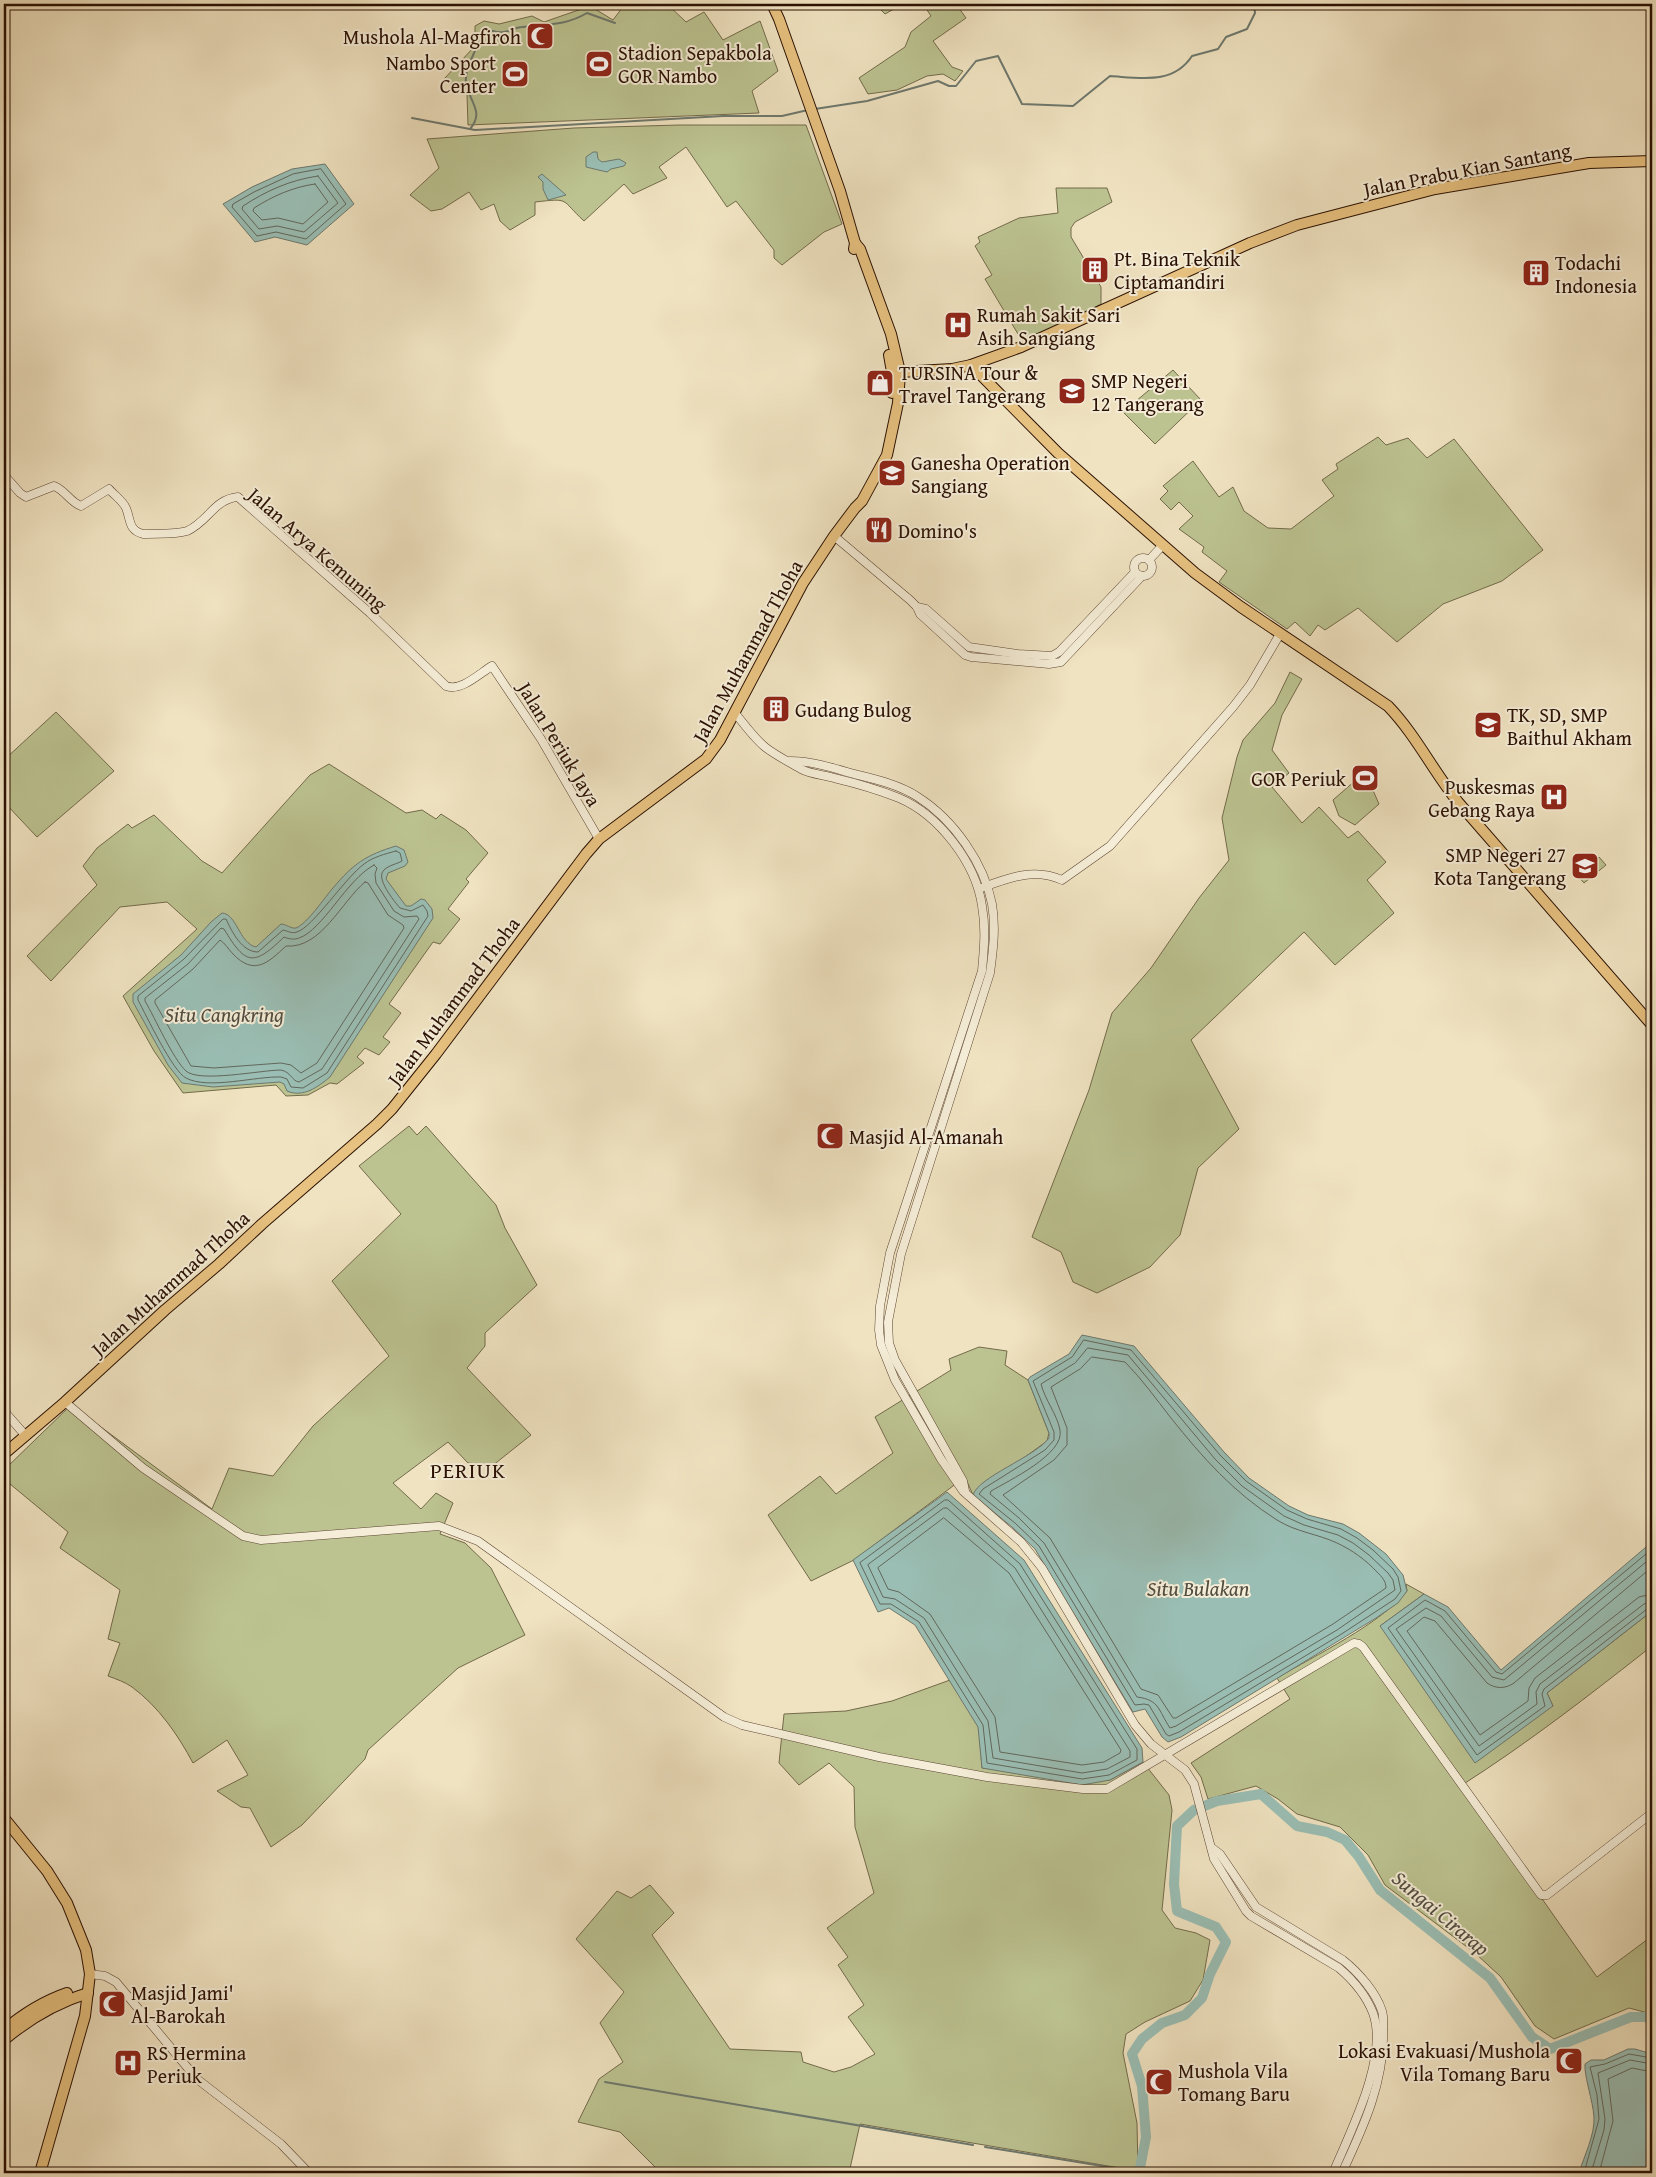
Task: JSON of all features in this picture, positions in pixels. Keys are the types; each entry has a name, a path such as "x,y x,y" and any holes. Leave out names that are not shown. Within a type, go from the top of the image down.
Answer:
{"main road":[{"name":"Jalan Muhammad Thoha","path":"4,1454 65,1402 165,1310 219,1264 392,1108 449,1038 599,839 706,759 720,740 735,713 802,583 855,508 856,501 871,477 886,443 900,372 888,335 854,250 855,243 811,107 772,4"},
{"name":"Jalan Prabu Kian Santang","path":"900,372 952,369 971,365 1021,347 1250,243 1297,225 1435,189 1589,163 1652,161"},
{"name":"Jalan Muhammad Thoha","path":"888,335 895,402"},
{"path":"971,365 1058,453 1162,545 1241,607 1388,706 1406,726 1432,767 1458,802 1652,1025"},
{"path":"4,1818 47,1871 67,1903 86,1950 90,1974 85,2016 40,2173"},
{"path":"4,2030 25,2018 52,1998 88,1989"},
{"path":"4,2040 25,2018"}],"street":[{"name":"Jalan Arya Kemuning","path":"4,475 26,497 54,486 59,488 77,505 81,506 109,489 125,506 130,525 137,532 143,534 186,531 198,524 223,500 238,497 370,613 446,686 459,686 492,666"},
{"path":"834,536 918,607 920,614 965,655 987,659 1053,664 1066,659 1139,574"},
{"path":"1149,560 1162,545"},
{"path":"1141,558 1149,560 1152,570 1147,576 1139,574 1134,567 1138,560 1141,558"},
{"path":"978,889 1018,875 1043,874 1062,880 1110,846 1238,701 1280,634"},
{"name":"Jalan Periuk Jaya","path":"492,666 541,740 599,839"},
{"path":"735,713 763,745 802,770 848,782 900,799 924,814 955,846 970,870 978,889 982,906 985,939 982,971 890,1253 880,1306 879,1330 895,1380 907,1392 941,1459 966,1493 1021,1542 1042,1568 1135,1725 1151,1744 1185,1770 1194,1784 1214,1859 1251,1916 1339,1968 1367,2000 1373,2015 1376,2032 1372,2073 1333,2173"},
{"path":"790,761 804,761 864,776 918,797 936,811 973,855 988,886 992,906 994,945 990,973 901,1254 885,1344"},
{"path":"65,1402 143,1468 244,1536 261,1540 439,1526 478,1541 724,1716 738,1724 890,1760 987,1777 1090,1790 1107,1789 1354,1643 1362,1647 1459,1784 1543,1896 1547,1895 1601,1854 1652,1813"},
{"path":"4,1412 25,1435"},
{"path":"1212,1848 1220,1854 1256,1907 1352,1967 1371,1990 1383,2012 1384,2049 1380,2077 1342,2173"},
{"path":"90,1974 105,1976 116,1982 196,2079 281,2144 309,2173"}],"green space":[{"path":"625,4 667,4 686,22 704,12 723,40 760,21 778,71 752,91 759,113 468,125 467,94 444,79 475,46 475,26 484,21 499,24 532,16 544,22 590,6 613,20"},
{"path":"875,4 913,4 901,5 885,14"},
{"path":"923,4 956,4 966,18 933,41 952,67 963,71 955,81 943,74 927,76 897,90 868,94 859,78 905,47 911,32 931,16"},
{"path":"679,125 806,125 842,224 824,232 782,265 774,258 774,250 736,201 727,207 686,147 659,167 667,178 633,194 624,184 584,221 567,204 560,200 535,202 535,215 510,230 500,221 494,204 481,210 469,192 442,209 431,211 410,195 439,168 427,139 574,128"},
{"path":"1056,188 1107,188 1112,202 1075,222 1071,228 1071,237 1101,287 1101,304 1024,344 985,279 992,275 975,246 980,242 978,237 1019,218 1058,213"},
{"path":"1173,370 1201,400 1155,444 1123,412"},
{"path":"1378,437 1386,445 1408,438 1427,458 1454,439 1543,550 1502,581 1443,604 1397,642 1358,608 1325,630 1318,625 1310,636 1295,622 1287,629 1219,582 1227,571 1202,552 1204,547 1179,529 1193,516 1179,502 1171,510 1160,499 1168,491 1163,486 1193,461 1219,497 1233,487 1244,511 1268,528 1291,529 1334,496 1322,480 1338,469 1336,464"},
{"path":"1290,672 1302,679 1282,715 1272,750 1289,773 1272,787 1302,823 1319,807 1348,838 1358,831 1386,862 1367,880 1394,913 1335,965 1304,932 1191,1040 1239,1129 1198,1168 1180,1235 1150,1267 1097,1293 1073,1282 1061,1252 1032,1237 1089,1090 1112,1013 1151,968 1199,898 1229,860 1222,818 1237,757 1243,740 1275,703"},
{"path":"56,712 114,771 37,837 4,802 4,760"},
{"path":"329,764 406,813 422,810 436,819 441,814 466,830 488,853 466,879 469,882 448,909 460,919 440,944 433,942 389,1004 401,1013 383,1037 390,1042 379,1055 365,1048 357,1057 364,1063 337,1084 330,1083 308,1095 286,1096 276,1085 183,1093 154,1051 123,996 197,929 167,902 120,907 51,981 27,956 97,885 83,866 97,848 128,824 132,828 154,815 202,861 222,873 310,775"},
{"path":"1356,780 1372,788 1379,804 1355,825 1339,816 1333,800"},
{"path":"1599,857 1606,865 1584,883 1578,876"},
{"path":"409,1126 417,1135 426,1126 496,1205 505,1228 537,1285 485,1333 485,1346 467,1368 531,1435 492,1466 468,1463 448,1442 393,1483 421,1509 436,1493 453,1503 440,1534 465,1543 491,1568 525,1635 458,1668 368,1750 365,1759 302,1825 271,1847 250,1808 241,1807 217,1791 248,1775 227,1740 193,1763 174,1732 151,1703 129,1685 108,1676 120,1643 108,1639 120,1590 60,1548 68,1532 4,1479 4,1470 71,1405 212,1509 229,1468 273,1476 313,1426 389,1356 332,1281 401,1214 359,1166"},
{"path":"979,1347 1007,1351 1005,1365 1028,1380 1049,1433 1047,1441 973,1495 965,1477 854,1560 811,1581 768,1515 820,1476 836,1494 893,1453 875,1417 951,1370 949,1359"},
{"path":"1406,1584 1424,1594 1380,1626 1553,1706 1547,1693 1652,1611 1652,1646 1535,1735 1462,1785 1597,1977 1652,1936 1652,2014 1629,2008 1554,2039 1535,2026 1501,1977 1475,1953 1385,1885 1368,1855 1340,1827 1297,1814 1278,1799 1256,1786 1208,1799 1201,1777 1191,1763 1290,1699 1277,1678 1365,1627 1396,1603 1407,1591"},
{"path":"950,1680 979,1727 982,1768 1110,1780 1143,1762 1169,1795 1172,1810 1162,1910 1175,1928 1196,1933 1210,1940 1203,1980 1190,2001 1145,2022 1126,2034 1123,2053 1137,2123 1138,2171 860,2124 849,2173 661,2173 620,2132 578,2122 599,2079 623,2062 600,2023 624,1992 576,1939 617,1891 631,1898 650,1885 674,1913 652,1935 730,2049 801,2052 803,2062 834,2072 851,2067 875,2054 848,2017 864,2005 838,1965 848,1957 827,1928 874,1893 855,1827 854,1787 829,1763 799,1785 779,1763 784,1714 846,1711 892,1701"}],"water":[{"path":"593,152 597,152 598,159 602,162 619,159 626,163 624,166 607,172 586,167 586,157"},
{"path":"325,164 354,204 307,245 275,237 255,242 223,204 252,187 292,169"},
{"path":"542,174 566,195 548,200 543,189 543,182 538,177"},
{"name":"Situ Cangkring","path":"396,846 404,850 408,862 405,866 388,873 386,879 406,906 411,906 421,899 425,900 432,909 433,918 330,1077 315,1088 299,1093 287,1091 284,1084 280,1082 213,1087 182,1083 168,1065 133,1002 133,994 181,955 211,922 222,913 231,918 246,940 256,947 281,924 294,928 301,925 311,916 340,880 361,861"},
{"name":"Situ Bulakan","path":"1082,1335 1134,1346 1224,1452 1249,1478 1289,1506 1308,1515 1343,1524 1359,1533 1386,1554 1403,1575 1407,1591 1398,1603 1376,1618 1181,1737 1168,1742 1162,1737 1145,1709 1133,1712 1035,1549 973,1495 977,1488 985,1481 1032,1452 1049,1438 1049,1433 1028,1380 1069,1354"},
{"path":"947,1492 1024,1560 1142,1748 1143,1762 1110,1780 1082,1785 982,1768 978,1727 915,1625 889,1608 878,1612 853,1560"},
{"path":"1652,1542 1652,1611 1547,1693 1553,1706 1475,1763 1380,1626 1424,1594 1448,1607 1501,1670"},
{"path":"1628,2049 1652,2054 1652,2173 1579,2173 1594,2124 1585,2064 1591,2060 1604,2060"}],"waterway":[{"path":"815,109 867,101 938,81 949,86 956,86 976,61 998,56 1022,104 1073,106 1110,76 1145,78 1166,76 1176,72 1192,56 1218,49 1226,37 1247,29 1255,13 1254,4"},
{"path":"470,129 474,123 476,112 466,82 466,76 481,30 504,32 520,27 563,22 587,13 615,23"},
{"path":"412,118 475,130 723,116 782,116 808,110"},
{"name":"Sungai Cirarap","path":"1139,2173 1146,2137 1142,2086 1132,2054 1142,2039 1162,2023 1185,2015 1202,1998 1210,1974 1226,1942 1216,1927 1177,1911 1174,1884 1177,1826 1194,1810 1217,1801 1261,1794 1297,1826 1327,1832 1345,1840 1359,1857 1380,1890 1490,1978 1532,2037 1550,2049 1631,2017 1647,2017 1652,2022"},
{"path":"605,2082 973,2145"},
{"path":"985,2147 1139,2172"}],"place":[{"name":"Mushola Al-Magfiroh","path":"540,36"},
{"name":"Stadion Sepakbola GOR Nambo","path":"599,64"},
{"name":"Nambo Sport Center","path":"515,74"},
{"name":"Pt. Bina Teknik Ciptamandiri","path":"1095,270"},
{"name":"Todachi Indonesia","path":"1536,273"},
{"name":"Rumah Sakit Sari Asih Sangiang","path":"958,325"},
{"name":"TURSINA Tour & Travel Tangerang","path":"880,383"},
{"name":"SMP Negeri 12 Tangerang","path":"1072,391"},
{"name":"Ganesha Operation Sangiang","path":"892,473"},
{"name":"Domino's","path":"879,530"},
{"name":"Gudang Bulog","path":"776,709"},
{"name":"TK, SD, SMP Baithul Akham","path":"1488,725"},
{"name":"GOR Periuk","path":"1365,778"},
{"name":"Puskesmas Gebang Raya","path":"1554,797"},
{"name":"SMP Negeri 27 Kota Tangerang","path":"1585,866"},
{"name":"Masjid Al-Amanah","path":"830,1136"},
{"name":"Masjid Jami' Al-Barokah","path":"112,2004"},
{"name":"Lokasi Evakuasi/Mushola Vila Tomang Baru","path":"1569,2061"},
{"name":"RS Hermina Periuk","path":"128,2063"},
{"name":"Mushola Vila Tomang Baru","path":"1159,2082"}],"district":[{"name":"PERIUK","path":"468,1470"}]}
